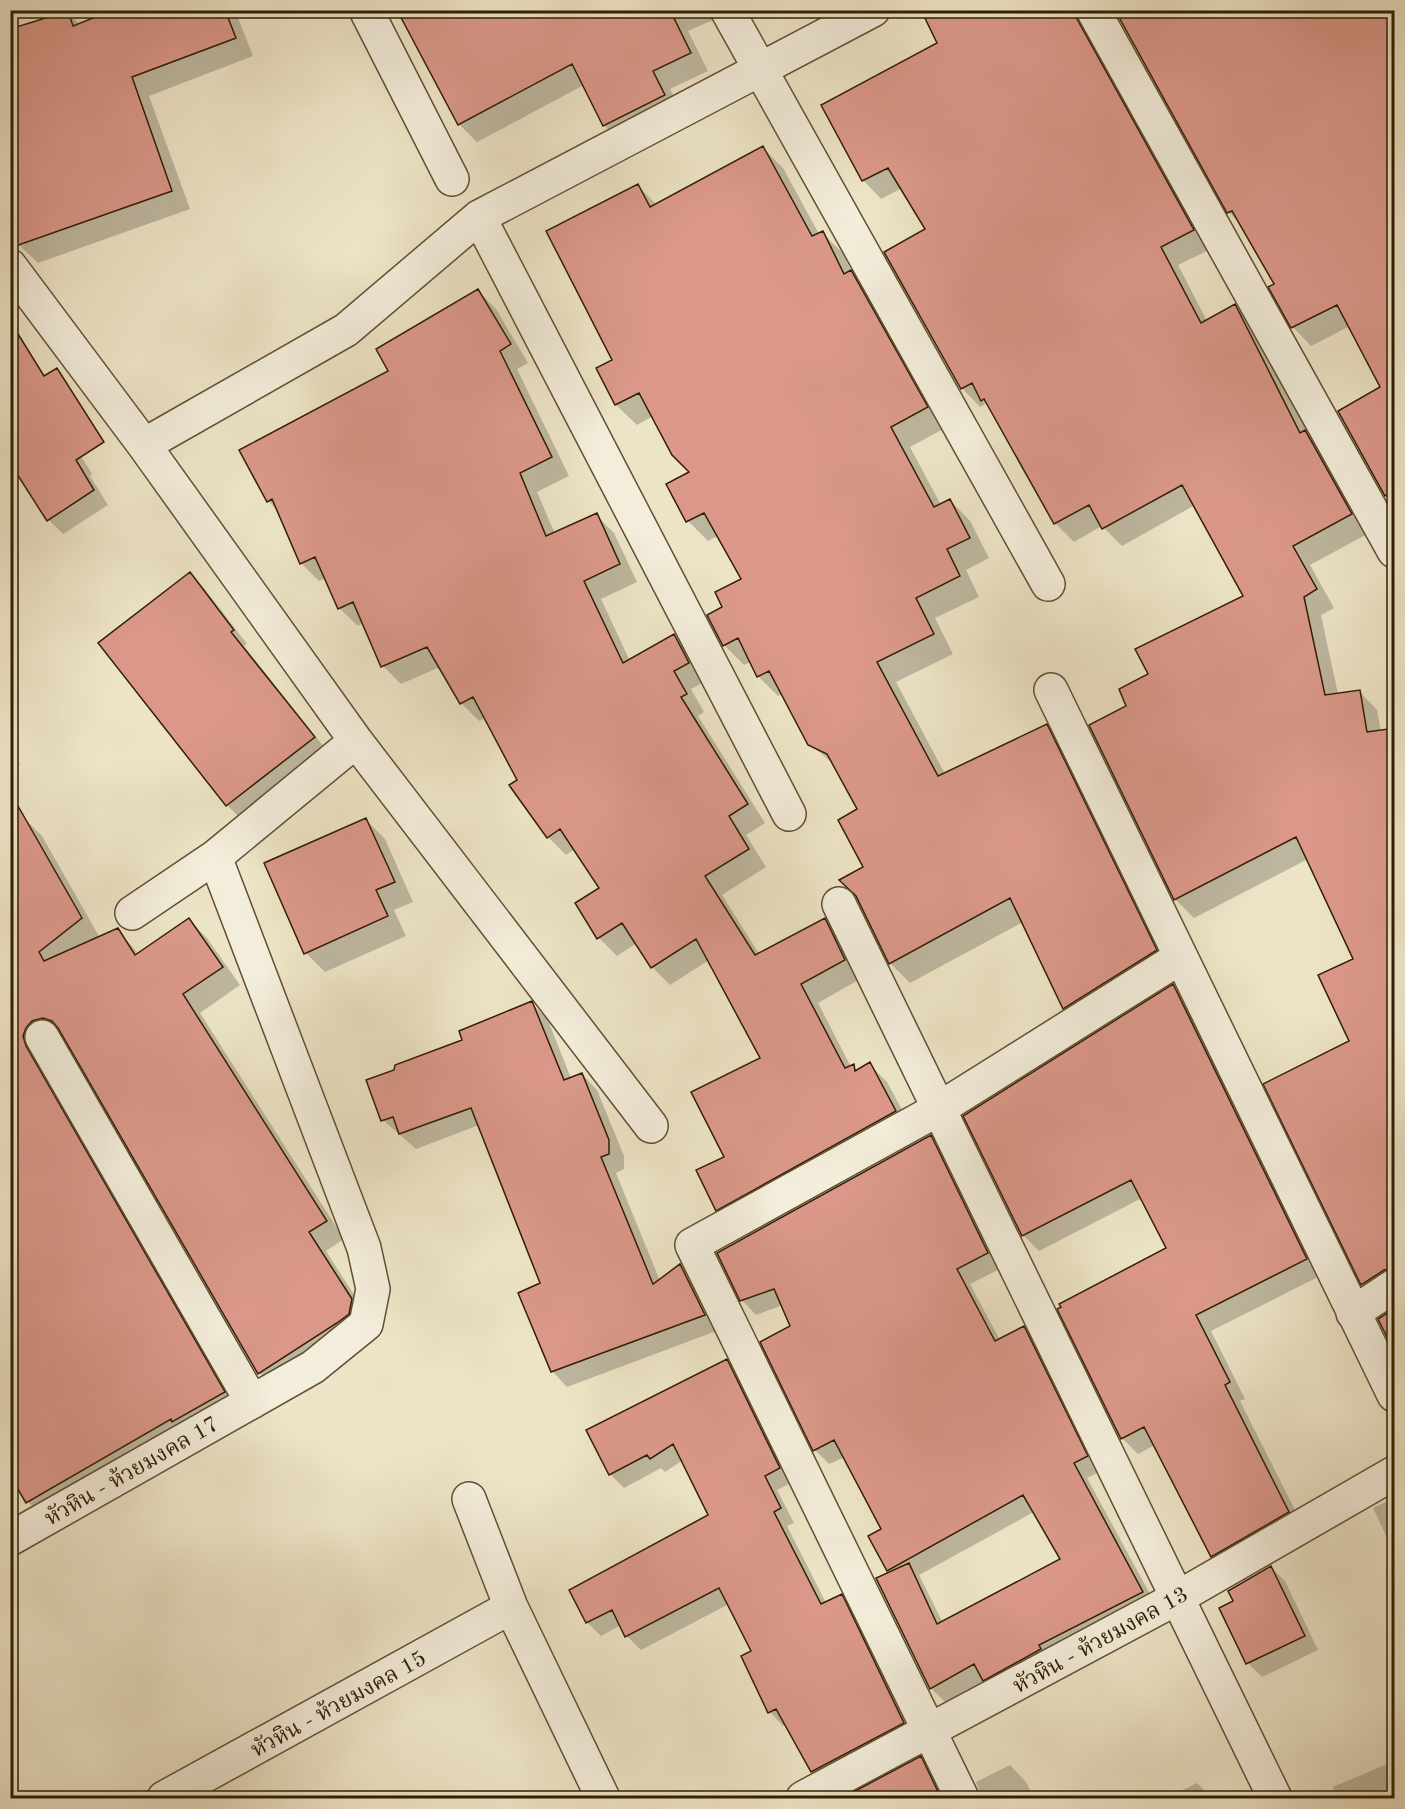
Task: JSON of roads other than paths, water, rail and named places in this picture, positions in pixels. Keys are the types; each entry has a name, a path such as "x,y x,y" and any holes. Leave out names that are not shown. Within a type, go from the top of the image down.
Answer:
{"street":[{"path":"366,10 452,179"},
{"path":"727,10 759,72 1048,584"},
{"path":"144,445 346,330 479,217 759,72 873,10"},
{"path":"1093,10 1395,551"},
{"path":"479,217 789,814"},
{"path":"10,266 144,445 356,741 651,1126"},
{"path":"1050,690 1395,1395"},
{"path":"132,913 215,857 356,741"},
{"name":"หัวหิน - ห้วยมงคล 17","path":"10,1539 313,1367 366,1323 373,1289 364,1248 215,857"},
{"path":"839,904 937,1110 1275,1798"},
{"path":"962,1798 692,1245 937,1110 1181,957"},
{"path":"42,1037 252,1402"},
{"path":"1353,1313 1395,1286"},
{"name":"หัวหิน - ห้วยมงคล 13","path":"803,1798 1177,1598 1395,1473"},
{"path":"469,1499 511,1607 603,1798"},
{"name":"หัวหิน - ห้วยมงคล 15","path":"165,1798 511,1607"}]}
